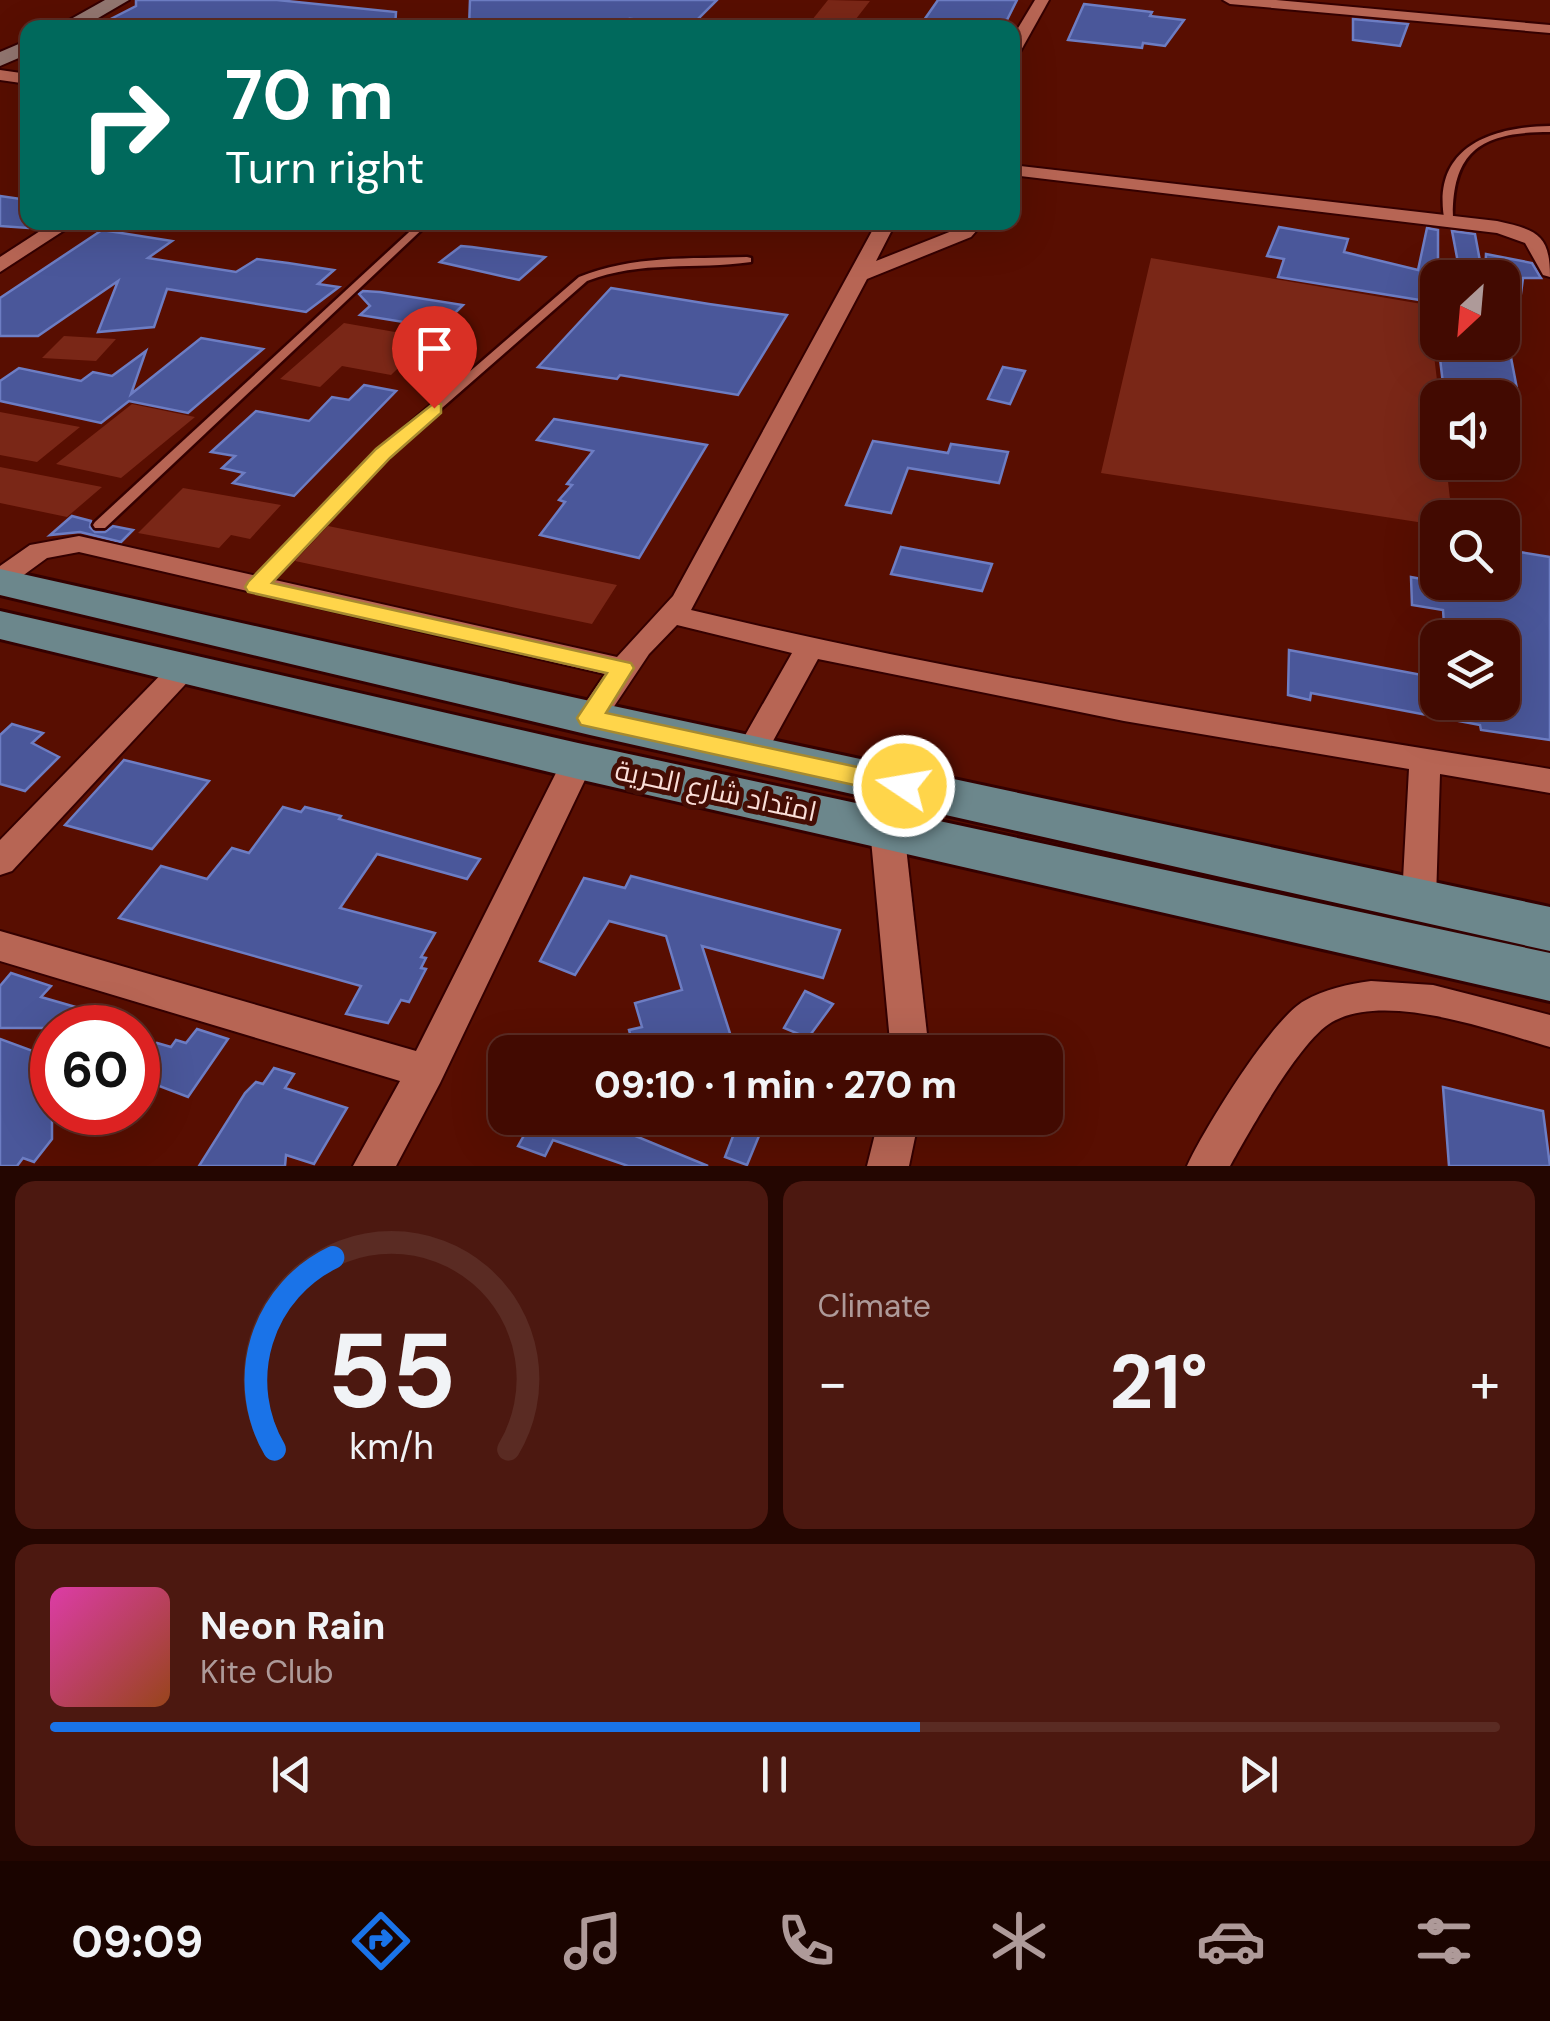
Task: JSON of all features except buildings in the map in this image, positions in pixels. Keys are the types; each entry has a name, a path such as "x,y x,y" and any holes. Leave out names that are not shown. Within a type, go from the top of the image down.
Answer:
{"main road":[{"name":"امتداد شارع الحرية","path":"0,580 584,740 887,829 1327,902 1418,898 1550,929"},
{"name":"امتداد شارع الحرية","path":"6,633 584,740 751,753 1327,902 1482,961 1550,976"}],"street":[{"path":"81,20 120,0"},
{"path":"1020,38 1042,0"},
{"path":"1230,0 1476,14 1550,29"},
{"path":"1020,171 1529,234 1537,242 1550,271"},
{"path":"0,266 56,230"},
{"path":"374,1166 426,1071 622,668 674,615 883,230"},
{"path":"859,275 968,230"},
{"path":"0,244 28,248"},
{"path":"0,580 39,550 79,544 622,668"},
{"path":"674,615 810,648 1124,710 1550,780"},
{"path":"751,753 810,648"},
{"path":"0,862 185,667"},
{"path":"1418,898 1425,762"},
{"path":"887,829 908,1035"},
{"path":"0,946 426,1071"},
{"path":"1466,1010 1482,961"},
{"path":"1208,1166 1277,1056 1317,1012 1361,995 1466,1010 1550,1031"},
{"path":"888,1166 895,1135"}],"lane":[{"path":"1448,221 1445,195 1452,170 1464,153 1484,139 1514,131 1550,130"},
{"path":"100,525 417,230"},
{"path":"256,587 383,453 583,279 601,270 627,266 747,260"}],"shaded area":[{"path":"828,0 870,1 855,20 812,20"},
{"path":"1151,258 1420,304 1420,360 1435,360 1437,380 1420,380 1420,480 1448,480 1450,500 1420,500 1420,522 1101,473"},
{"path":"344,323 429,338 391,375 342,366 320,387 280,379"},
{"path":"64,336 116,339 96,361 42,358"},
{"path":"132,404 195,417 121,478 56,464"},
{"path":"0,412 80,427 37,462 0,455"},
{"path":"0,467 102,487 67,517 0,503"},
{"path":"183,488 281,505 250,539 231,535 219,548 138,533"},
{"path":"328,526 617,585 592,624 295,561"}],"route":[{"path":"434,408 383,453 256,587 622,668 590,718 904,786"}]}
